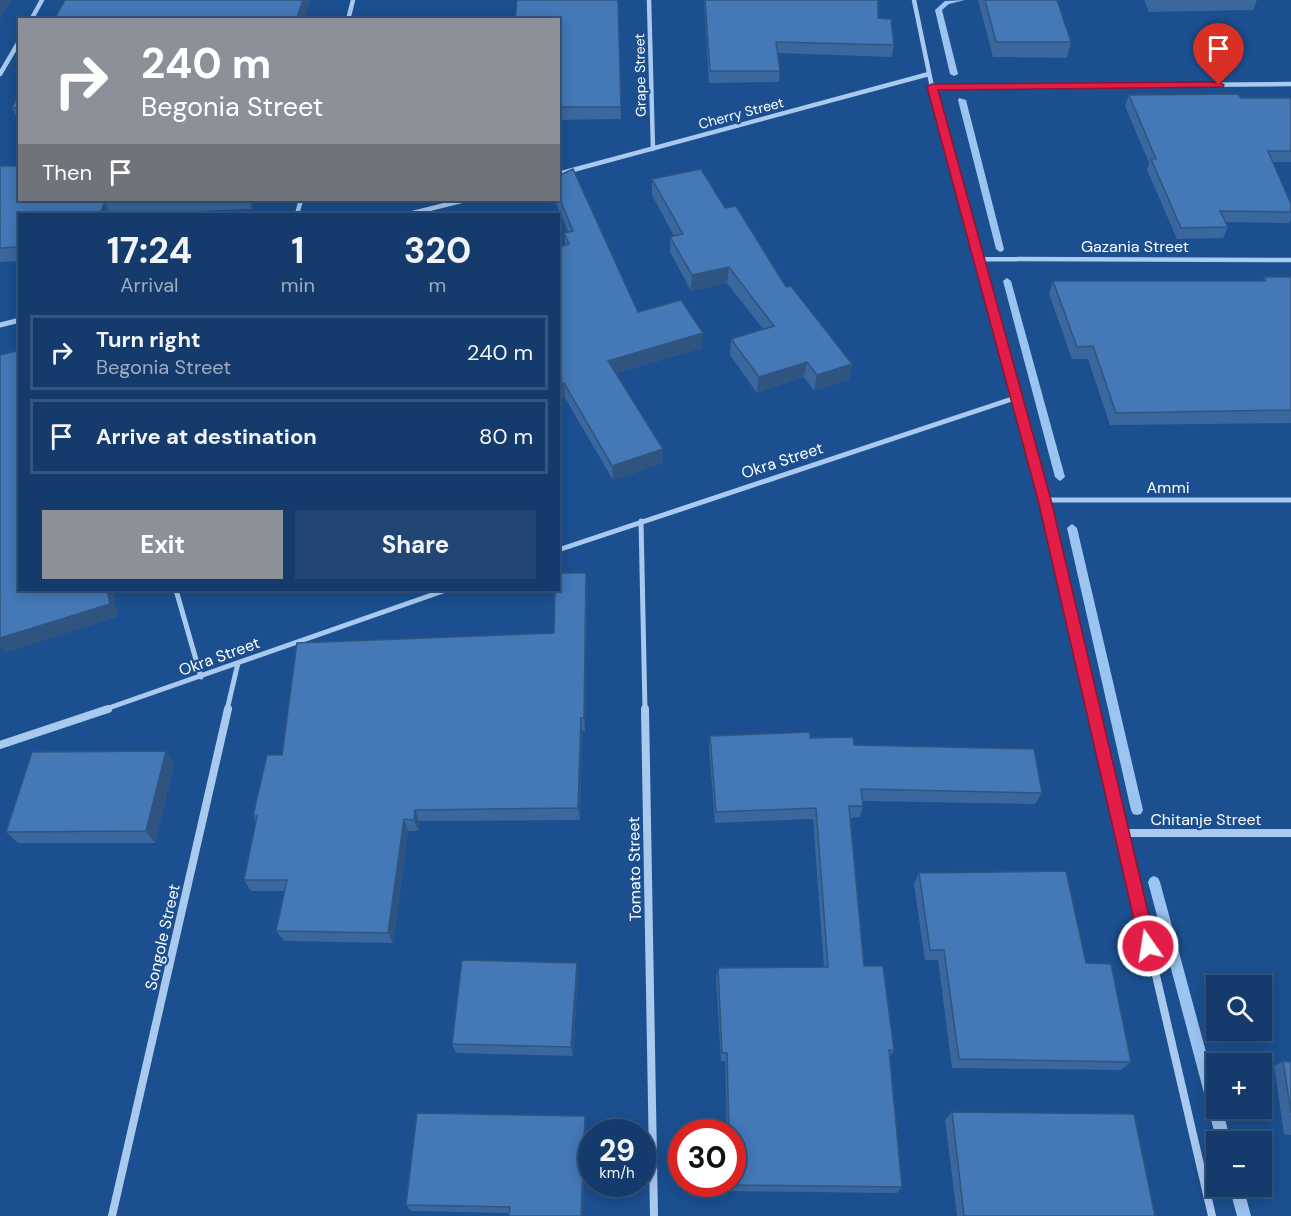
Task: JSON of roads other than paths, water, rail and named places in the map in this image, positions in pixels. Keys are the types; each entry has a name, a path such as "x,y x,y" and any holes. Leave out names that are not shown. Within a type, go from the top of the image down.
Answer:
{"street":[{"path":"32,18 42,0"},
{"path":"348,18 353,0"},
{"name":"Grape Street","path":"649,0 653,149"},
{"path":"914,0 932,87 1015,398 1045,500 1212,1216"},
{"path":"0,74 18,43"},
{"name":"Cherry Street","path":"560,173 929,74"},
{"path":"932,87 1291,84"},
{"path":"413,213 461,201"},
{"name":"Gazania Street","path":"978,259 1291,260"},
{"path":"0,325 18,320"},
{"name":"Okra Street","path":"560,549 1015,398"},
{"name":"Ammi","path":"1045,500 1291,500"},
{"name":"Tomato Street","path":"641,521 654,1216"},
{"path":"176,591 201,677"},
{"name":"Okra Street","path":"0,745 443,591"},
{"name":"Songole Street","path":"112,1216 238,663"},
{"name":"Chitanje Street","path":"1121,833 1291,833"}],"waterway":[{"path":"954,74 938,10 947,2 962,0"},
{"path":"962,100 1000,249"},
{"path":"1007,281 1060,477"},
{"path":"1072,528 1137,810"},
{"path":"1154,882 1221,1131"},
{"path":"1239,1197 1244,1216"}]}
